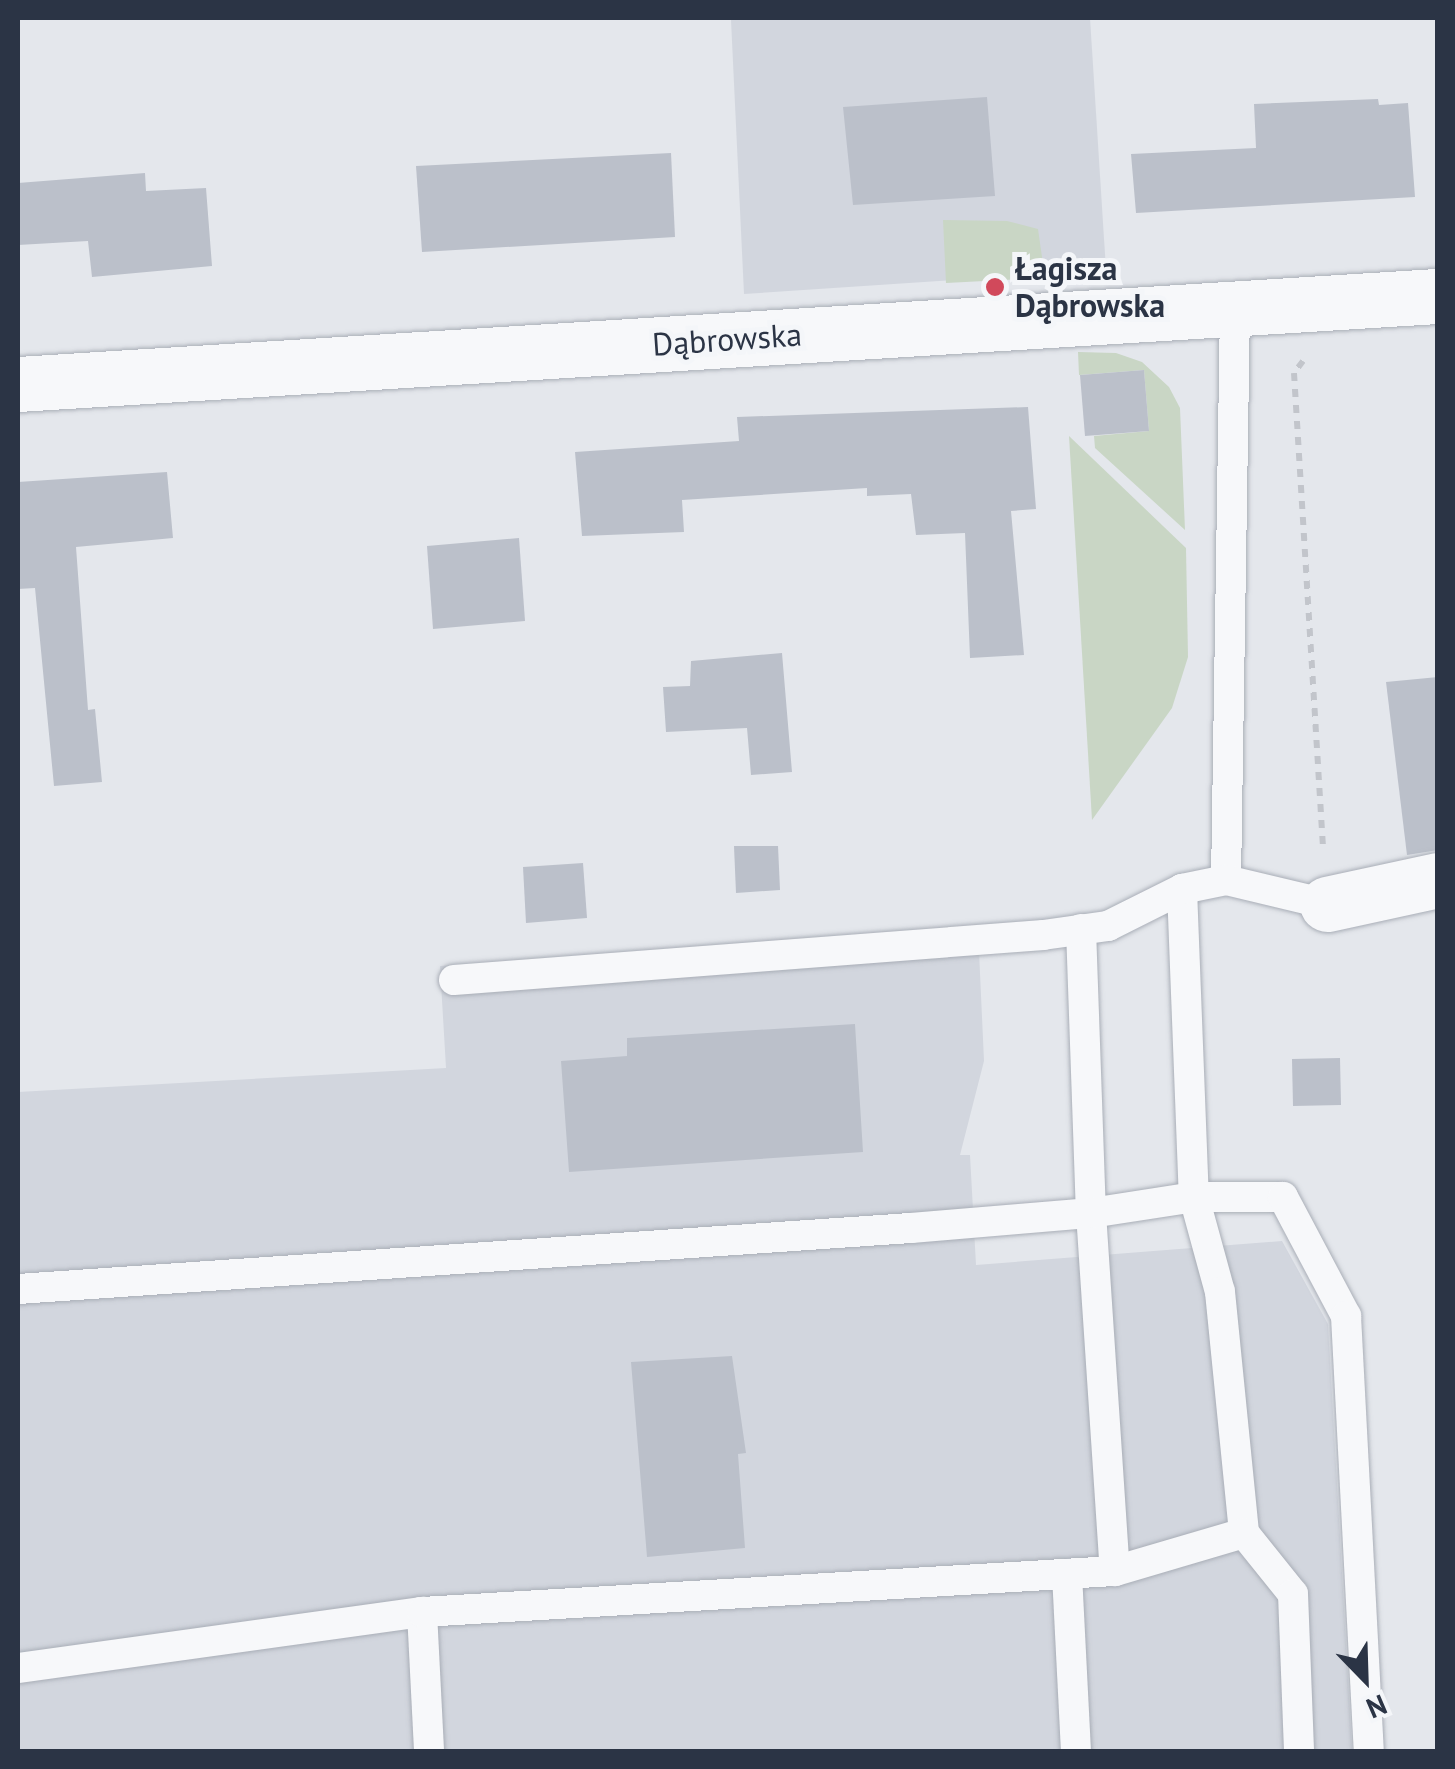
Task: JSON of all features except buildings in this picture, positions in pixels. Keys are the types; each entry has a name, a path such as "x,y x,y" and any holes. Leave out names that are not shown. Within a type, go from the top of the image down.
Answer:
{"street":[{"name":"Dąbrowska","path":"18,384 1438,296"},
{"path":"1327,904 1438,880"}],"lane":[{"path":"1226,880 1235,308"},
{"path":"454,980 1081,930 1108,926 1182,888 1226,880 1327,904"},
{"path":"1182,888 1194,1197 1220,1292 1244,1533 1293,1594 1300,1752"},
{"path":"1081,930 1091,1213 1116,1571"},
{"path":"18,1289 1091,1213 1194,1197 1284,1197 1346,1316 1369,1752"},
{"path":"18,1668 422,1612 1116,1571 1244,1533"},
{"path":"1068,1574 1076,1752"},
{"path":"422,1612 428,1752"}],"path":[{"path":"1312,350 1294,373 1327,904"}],"shaded area":[{"path":"1090,18 1106,270 744,294 731,20"},
{"path":"978,929 984,1061 960,1155 970,1155 976,1265 1282,1241 1328,1324 1352,1751 18,1752 18,1092 446,1068 440,966"}],"green space":[{"path":"943,220 1007,221 1038,229 1045,278 946,283"},
{"path":"1078,352 1116,353 1142,362 1169,387 1180,408 1185,530 1095,448 1094,436 1149,431 1144,370 1079,375"},
{"path":"1069,436 1186,548 1188,657 1172,708 1092,820"}],"place":[{"name":"Łagisza Dąbrowska","path":"995,287"}]}
